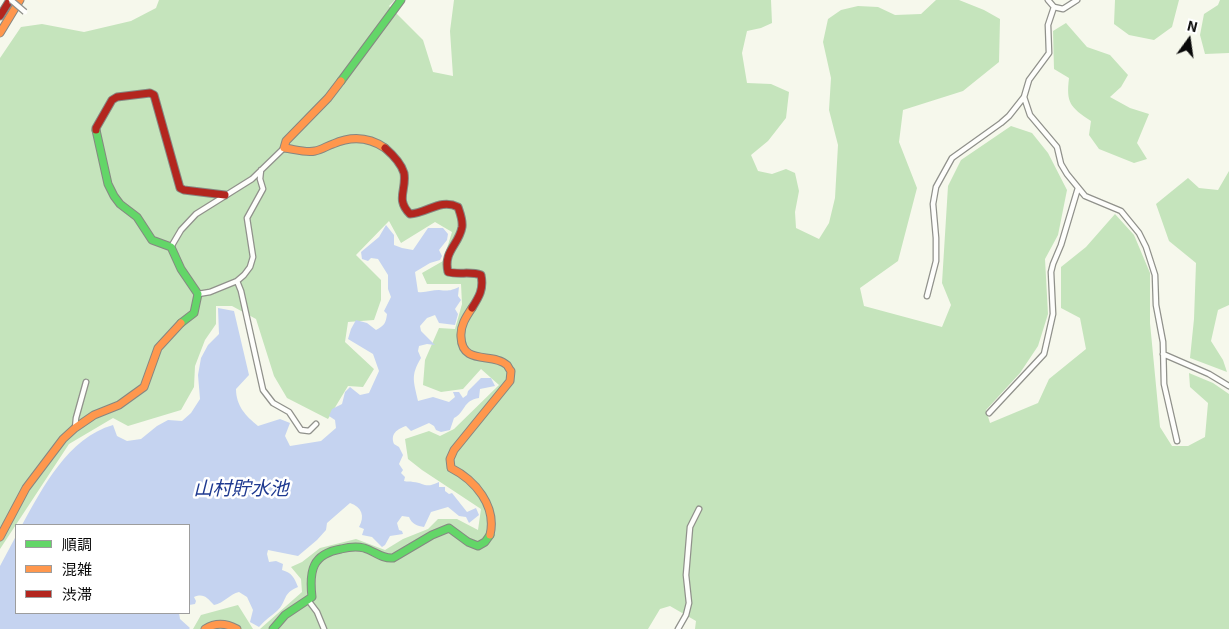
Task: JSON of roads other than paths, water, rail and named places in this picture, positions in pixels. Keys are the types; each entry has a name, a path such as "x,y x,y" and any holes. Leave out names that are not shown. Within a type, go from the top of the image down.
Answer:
{"main road":[{"path":"0,16 10,0"},
{"path":"0,33 20,0"},
{"path":"273,629 285,615 312,597 310,576 313,564 322,554 338,548 362,547 388,559 393,558 432,535 449,528 474,546 482,545 490,536 492,528 489,507 479,490 467,477 451,468 450,458 454,450 510,381 511,371 506,364 473,356 461,343 460,332 463,320 483,292 484,283 481,275 474,272 454,274 448,272 446,260 462,227 458,207 453,203 446,202 424,212 410,214 402,204 403,170 392,154 378,143 369,139 357,137 341,140 315,151 305,152 284,148 286,141 328,98 402,0"},
{"path":"0,537 26,488 63,439 94,415 125,401 144,387 158,348 180,323 194,314 198,294 181,269 171,247 152,240 137,217 120,204 108,184 96,128 112,100 117,97 150,93 154,95 180,188 225,195"},
{"path":"205,629 220,623 228,624 237,629"}],"street":[{"path":"10,0 26,12"},
{"path":"1048,0 1054,7 1063,9 1077,0"},
{"path":"927,296 936,261 933,204 936,187 952,158 1001,123 1024,97 1029,80 1049,54 1048,25 1054,7"},
{"path":"1024,97 1030,115 1057,148 1061,164 1078,188 1085,196 1121,211 1139,233 1148,252 1155,275 1156,305 1163,342 1164,384 1177,441"},
{"path":"171,247 196,214 252,179 284,148"},
{"path":"198,294 210,292 237,281 250,267 253,257 247,218 263,189 260,179 261,170"},
{"path":"989,413 1044,354 1054,314 1051,272 1062,245 1078,188"},
{"path":"237,281 265,394 274,403 289,412 302,430 309,431 316,424"},
{"path":"1163,354 1209,374 1229,386"},
{"path":"75,428 86,382"},
{"path":"678,629 686,615 689,603 686,575 690,527 699,509"},
{"path":"308,600 317,612 324,629"}],"water":[{"name":"山村貯水池","path":"386,225 394,235 394,245 413,250 428,228 443,228 448,234 447,240 439,250 442,256 440,260 430,263 415,272 418,292 449,290 459,287 458,296 461,300 455,309 458,314 455,325 439,323 435,315 427,318 420,326 421,331 435,345 419,346 418,351 421,358 414,375 418,401 433,397 449,402 455,397 453,392 459,392 463,398 481,378 491,378 495,386 480,389 479,398 470,401 458,416 454,418 450,430 441,432 429,423 411,431 406,426 397,430 393,440 403,455 399,464 403,470 401,473 405,477 404,481 428,485 439,482 439,487 445,487 445,491 449,494 452,493 467,512 476,508 479,515 469,523 466,517 459,516 448,507 431,512 424,527 415,524 409,517 402,516 397,523 399,530 403,534 390,536 382,547 372,537 362,535 364,529 359,527 362,519 360,509 350,503 327,523 326,530 298,556 268,550 269,562 276,561 283,564 282,570 292,576 298,587 289,592 280,608 259,627 250,622 253,610 247,597 239,592 214,605 205,597 197,596 194,597 195,604 190,605 190,524 23,524 58,466 70,452 97,431 113,425 117,436 127,441 141,439 168,420 182,421 191,413 200,399 198,375 201,358 208,345 219,334 218,308 234,311 249,375 236,389 236,395 240,406 246,414 258,426 280,419 290,423 285,436 290,446 321,441 336,428 335,420 329,416 332,409 342,404 345,392 350,387 360,395 369,393 379,371 373,354 348,339 356,320 367,323 376,330 383,326 386,320 387,314 384,311 391,297 388,289 388,275 378,259 371,258 368,261 362,259 361,252 379,237"},
{"path":"15,538 15,614 179,614 180,619 190,628 0,629 0,566"}]}
